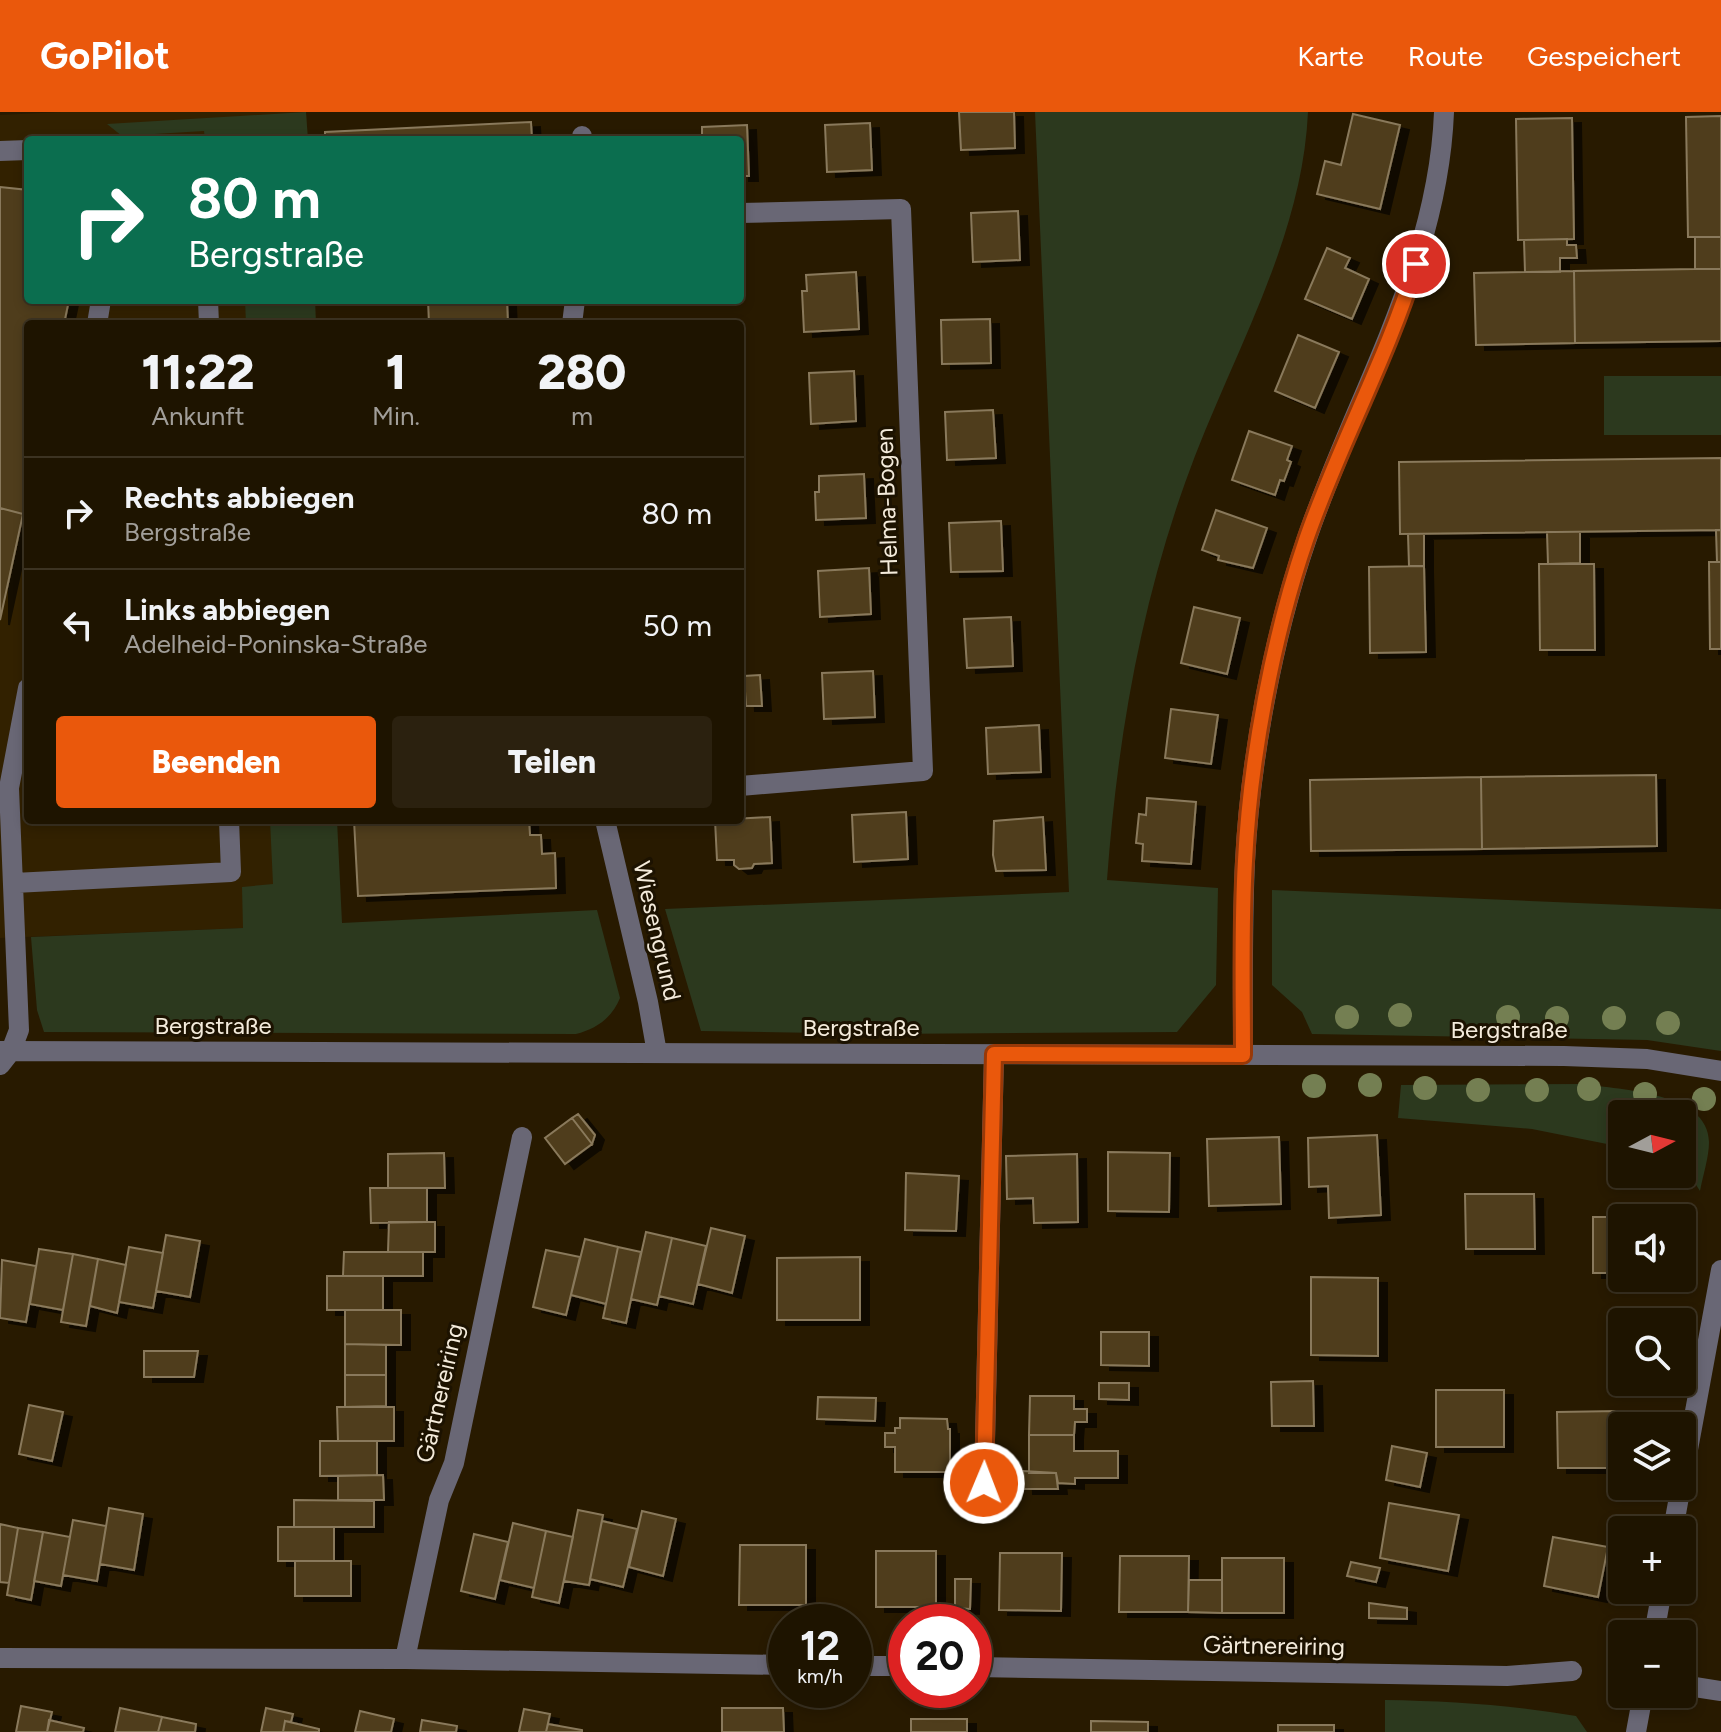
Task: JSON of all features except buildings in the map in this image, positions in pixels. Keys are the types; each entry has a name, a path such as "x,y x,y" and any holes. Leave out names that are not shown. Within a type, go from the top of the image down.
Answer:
{"street":[{"path":"1243,1055 1245,860 1263,716 1281,627 1305,542 1323,494 1410,286 1429,222 1444,112"},
{"path":"0,151 24,150"},
{"name":"Helma-Bogen","path":"744,213 901,209 923,771 744,786"},
{"path":"4,1056 19,1030 9,788 24,709"},
{"path":"14,883 231,872 229,824"},
{"name":"Wiesengrund","path":"606,824 657,1053"},
{"name":"Bergstraße","path":"4,1056 657,1053 1564,1056 1647,1059 1721,1071"},
{"path":"984,1483 994,1054"},
{"name":"Gärtnereiring","path":"405,1659 439,1500 454,1463 522,1137"},
{"path":"1695,1412 1721,1270"},
{"path":"0,1658 405,1659 768,1665"},
{"name":"Gärtnereiring","path":"992,1667 1507,1676 1572,1671"},
{"path":"1696,1687 1721,1691"},
{"path":"1636,1732 1640,1708"}],"shaded area":[{"path":"61,112 306,112 308,136 24,136 24,304 315,304 316,320 24,320 24,824 334,824 244,928 0,938 0,115"}],"green space":[{"path":"306,112 308,136 205,136 204,131 122,136 107,124"},
{"path":"1035,112 1308,112 1303,161 1278,255 1202,437 1155,580 1132,679 1111,829 1107,880 1218,888 1216,985 1177,1032 879,1034 701,1031 665,909 1069,892"},
{"path":"245,304 315,304 316,320 246,320"},
{"path":"1604,376 1721,376 1721,435 1604,435"},
{"path":"270,824 337,824 342,923 597,910 620,998 602,1022 576,1034 44,1032 37,1010 31,937 243,928 242,887 273,884"},
{"path":"1272,890 1721,909 1721,1051 1647,1040 1312,1034 1302,1012 1272,985"},
{"path":"1584,1084 1671,1100 1608,1100 1608,1144 1532,1129 1398,1118 1401,1085"},
{"path":"1696,1114 1705,1125 1709,1142 1700,1191 1696,1185"},
{"path":"1385,1700 1480,1704 1552,1712 1576,1716 1587,1732 1385,1732"}],"route":[{"path":"984,1483 994,1054 1243,1055 1245,860 1263,716 1281,627 1305,542 1410,286 1416,264"}]}
